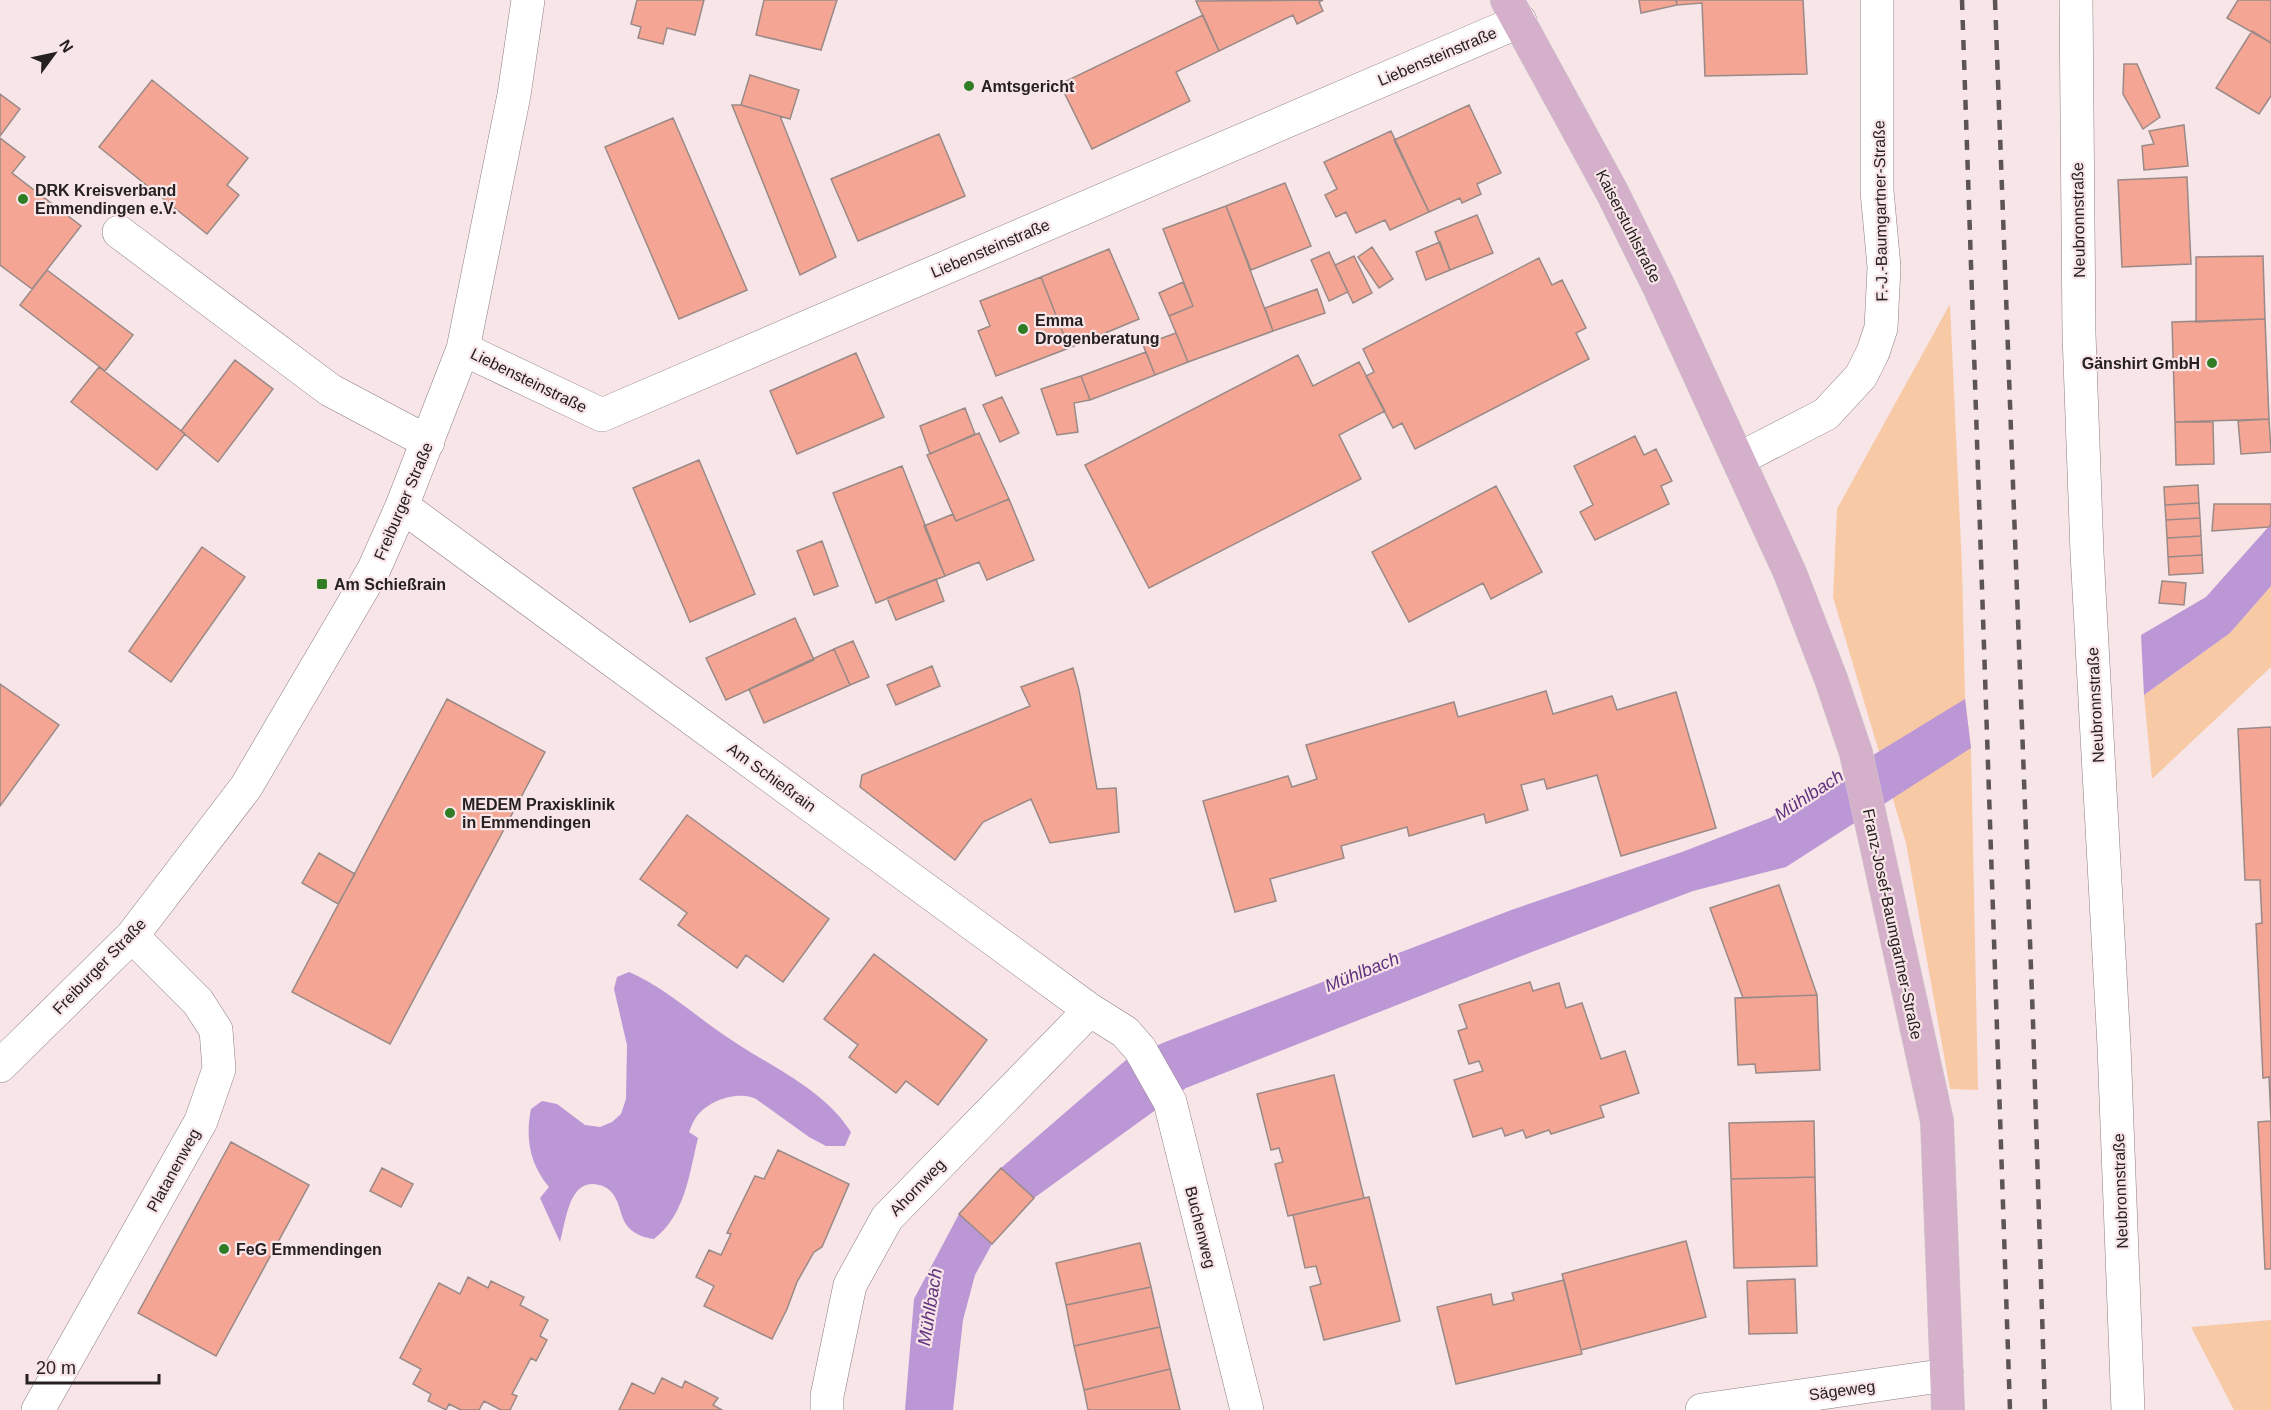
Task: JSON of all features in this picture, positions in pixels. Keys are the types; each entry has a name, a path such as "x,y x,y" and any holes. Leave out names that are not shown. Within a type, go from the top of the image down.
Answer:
{"main road":[{"name":"Kaiserstuhlstraße","path":"1513,10 1639,244 1739,459"},
{"name":"Franz-Josef-Baumgartner-Straße","path":"1739,459 1798,594 1831,679 1857,757 1937,1121 1948,1410"}],"street":[{"name":"Freiburger Straße","path":"3,1059 132,936 246,787 374,569 428,442 463,349 514,95 528,0"},
{"name":"F.-J.-Baumgartner-Straße","path":"1739,459 1826,414 1861,376 1873,352 1881,328 1884,267 1877,191 1877,0"},
{"name":"Neubronnstraße","path":"2076,0 2079,334 2086,519 2114,1057 2128,1410"},
{"name":"Liebensteinstraße","path":"463,349 602,415 1513,10"},
{"path":"119,232 330,390 428,442"},
{"name":"Am Schießrain","path":"402,506 1090,1010 1125,1032 1140,1049"},
{"name":"Platanenweg","path":"38,1410 201,1121 219,1070 216,1030 198,1002 132,936"},
{"name":"Ahornweg","path":"827,1410 827,1396 850,1285 887,1218 1090,1010"},
{"name":"Buchenweg","path":"1140,1049 1170,1102 1246,1410"},
{"name":"Sägeweg","path":"1702,1410 1947,1375"}],"shaded area":[{"path":"1950,304 1962,568 1965,699 1971,748 1978,1090 1950,1089 1906,843 1833,597 1837,509"},
{"path":"2271,586 2271,667 2152,779 2144,695 2230,633"},
{"path":"2271,1320 2271,1410 2234,1410 2191,1327"}],"water":[{"path":"2271,524 2271,586 2230,633 2144,695 2141,635 2206,597"},
{"name":"Mühlbach","path":"1965,699 1971,748 1786,867 1693,891 1186,1088 1034,1198 1001,1168 1126,1060 1165,1042 1514,909 1682,852 1770,818"},
{"path":"629,972 666,993 724,1035 809,1089 839,1116 851,1132 845,1146 826,1146 809,1137 756,1099 740,1096 714,1102 706,1107 693,1122 689,1132 698,1138 684,1193 673,1218 654,1239 641,1236 629,1228 615,1196 609,1190 602,1186 589,1184 575,1194 570,1203 560,1242 540,1198 549,1187 533,1160 529,1141 531,1109 542,1101 557,1104 585,1125 600,1127 612,1122 621,1114 626,1099 627,1045 614,989 617,977"},
{"name":"Mühlbach","path":"959,1214 992,1244 975,1275 963,1320 953,1410 905,1410 914,1299"}],"building":[{"path":"637,0 704,0 695,35 667,28 663,44 638,38 641,27 631,24"},
{"path":"764,0 837,0 821,50 756,35"},
{"path":"1323,0 1319,2 1323,11 1297,24 1293,15 1219,51 1196,1"},
{"path":"1639,0 1676,0 1677,5 1641,13"},
{"path":"1676,0 1803,0 1807,74 1705,76 1702,3 1677,5"},
{"path":"2238,0 2271,0 2271,43 2227,18"},
{"path":"1203,15 1219,51 1176,72 1190,101 1092,149 1060,84"},
{"path":"2252,31 2271,43 2271,96 2259,114 2216,88"},
{"path":"2124,64 2137,64 2160,117 2143,129 2123,94"},
{"path":"750,75 799,90 790,119 741,105"},
{"path":"152,80 248,158 227,185 239,195 207,234 99,147"},
{"path":"0,94 20,109 0,136"},
{"path":"732,105 741,105 780,116 836,257 800,275"},
{"path":"1469,105 1501,173 1477,184 1481,194 1462,203 1460,198 1429,212 1394,140"},
{"path":"673,118 747,290 679,319 605,147"},
{"path":"2184,125 2188,166 2144,170 2142,146 2154,144 2149,131"},
{"path":"1391,131 1429,212 1390,230 1385,220 1356,233 1346,212 1336,217 1325,195 1337,189 1324,162"},
{"path":"939,134 965,196 858,241 831,179"},
{"name":"DRK Kreisverband Emmendingen e.V.","path":"0,138 25,157 12,173 81,226 32,289 0,265"},
{"path":"2187,177 2191,264 2122,267 2118,180"},
{"path":"1285,183 1311,246 1251,270 1226,206"},
{"path":"1226,206 1273,331 1188,362 1169,316 1193,306 1163,229"},
{"path":"1477,215 1493,253 1450,270 1435,232"},
{"path":"1440,242 1450,270 1426,280 1416,252"},
{"path":"1372,247 1393,279 1379,288 1358,257"},
{"path":"1109,249 1139,319 1069,348 1041,277"},
{"path":"1329,252 1348,292 1329,301 1311,260"},
{"path":"1354,256 1372,293 1353,303 1335,265"},
{"path":"2263,256 2265,319 2196,322 2196,257"},
{"path":"1539,258 1552,285 1562,280 1586,328 1576,333 1589,359 1415,449 1402,423 1393,428 1366,376 1374,372 1363,349"},
{"path":"47,270 133,335 105,371 20,305"},
{"name":"Emma Drogenberatung","path":"1041,277 1069,348 996,376 978,331 990,326 980,301"},
{"path":"1183,282 1193,306 1169,316 1159,293"},
{"path":"1317,289 1325,313 1273,331 1265,308"},
{"path":"2265,319 2269,419 2175,422 2172,322"},
{"path":"1176,333 1188,362 1155,375 1143,345"},
{"path":"1146,352 1155,375 1090,400 1081,376"},
{"path":"856,353 884,417 797,454 770,391"},
{"path":"1298,355 1313,386 1359,362 1385,411 1339,435 1361,479 1149,588 1085,465"},
{"path":"235,360 273,389 218,462 181,431"},
{"path":"99,367 185,434 157,470 71,402"},
{"path":"1081,376 1090,400 1074,403 1078,432 1057,435 1041,389"},
{"path":"1002,397 1019,433 1000,442 983,405"},
{"path":"965,408 975,434 930,454 920,426"},
{"path":"2269,419 2271,452 2241,454 2238,421"},
{"path":"2175,422 2213,422 2214,464 2176,465"},
{"path":"979,433 1009,499 956,521 927,455"},
{"path":"1635,436 1644,455 1656,449 1672,481 1661,486 1669,504 1595,540 1580,512 1593,505 1574,466"},
{"path":"699,460 755,594 690,622 633,488"},
{"path":"902,466 945,576 876,603 833,493"},
{"path":"2198,485 2199,503 2165,505 2164,487"},
{"path":"1496,486 1542,572 1491,599 1483,583 1409,622 1372,552"},
{"path":"1009,499 1034,560 987,580 979,562 945,576 924,526 953,514 956,521"},
{"path":"2199,503 2200,518 2166,520 2165,505"},
{"path":"2214,504 2271,504 2271,524 2269,527 2212,531"},
{"path":"2200,518 2201,536 2167,538 2166,520"},
{"path":"2201,536 2202,555 2168,557 2167,538"},
{"path":"822,541 838,586 814,595 797,551"},
{"path":"202,547 245,577 171,682 129,651"},
{"path":"2202,555 2203,573 2169,575 2168,557"},
{"path":"936,579 944,601 896,620 887,598"},
{"path":"2162,581 2186,583 2184,605 2159,603"},
{"path":"795,618 814,660 726,700 706,658"},
{"path":"853,641 869,677 850,685 834,649"},
{"path":"834,649 850,685 764,723 749,689"},
{"path":"932,666 940,686 896,705 887,685"},
{"path":"1073,668 1097,789 1116,788 1119,832 1050,843 1031,799 983,822 955,860 860,787 862,775 1030,706 1021,687"},
{"path":"0,684 59,725 0,806"},
{"path":"1546,691 1553,714 1612,696 1617,710 1676,692 1716,828 1621,856 1597,775 1547,789 1544,779 1521,785 1528,810 1486,823 1484,814 1409,836 1407,827 1341,846 1344,858 1270,879 1276,901 1235,912 1203,801 1288,776 1292,787 1317,779 1306,745 1454,702 1458,717"},
{"name":"MEDEM Praxisklinik in Emmendingen","path":"447,699 545,752 390,1044 292,992"},
{"path":"2271,727 2271,1121 2269,1077 2263,1078 2256,924 2262,923 2260,880 2245,880 2238,729"},
{"path":"687,815 829,919 783,982 746,955 737,968 678,925 687,913 640,879"},
{"path":"319,853 355,874 338,904 302,883"},
{"path":"1779,885 1817,995 1743,998 1710,908"},
{"path":"874,954 987,1040 938,1105 906,1081 896,1093 849,1057 858,1045 824,1019"},
{"path":"1530,982 1533,991 1559,983 1566,1008 1582,1003 1601,1059 1625,1051 1639,1093 1600,1106 1604,1117 1551,1134 1549,1130 1526,1138 1523,1130 1505,1136 1502,1128 1473,1137 1454,1080 1483,1071 1479,1061 1469,1064 1458,1031 1467,1028 1459,1005"},
{"path":"1817,995 1820,1070 1756,1073 1755,1064 1738,1065 1735,998"},
{"path":"1334,1075 1364,1198 1288,1216 1275,1164 1283,1162 1279,1148 1271,1150 1257,1094"},
{"path":"1814,1121 1815,1177 1731,1179 1729,1123"},
{"path":"2271,1121 2271,1269 2265,1269 2258,1122"},
{"name":"FeG Emmendingen","path":"231,1142 309,1185 216,1356 138,1313"},
{"path":"778,1150 849,1184 822,1247 814,1252 797,1282 772,1339 704,1306 714,1286 696,1277 709,1250 721,1255 731,1234 727,1233 755,1176 764,1179"},
{"path":"382,1168 413,1184 401,1207 370,1191"},
{"path":"1001,1168 1034,1198 992,1244 959,1214"},
{"path":"1815,1177 1817,1266 1734,1268 1731,1179"},
{"path":"1369,1197 1400,1321 1324,1340 1310,1287 1321,1284 1316,1266 1305,1268 1293,1215"},
{"path":"1686,1241 1706,1317 1581,1350 1562,1274"},
{"path":"1140,1243 1151,1287 1066,1305 1056,1263"},
{"path":"468,1277 488,1288 491,1281 524,1297 520,1305 548,1320 540,1336 547,1340 536,1361 531,1358 512,1394 517,1396 510,1410 501,1410 484,1401 479,1410 461,1410 449,1404 446,1410 428,1401 431,1394 413,1384 421,1369 400,1358 439,1283 460,1294"},
{"path":"1795,1279 1797,1333 1749,1334 1747,1281"},
{"path":"1564,1280 1582,1354 1456,1384 1437,1307 1491,1294 1493,1305 1514,1300 1512,1293"},
{"path":"1151,1287 1160,1327 1074,1346 1066,1305"},
{"path":"1160,1327 1170,1369 1084,1390 1074,1346"},
{"path":"1170,1369 1180,1410 1088,1410 1084,1390"},
{"path":"662,1378 682,1388 685,1381 718,1398 713,1405 722,1410 619,1410 632,1383 654,1394"}],"railway":[{"path":"1962,0 2010,1410"},
{"path":"1995,0 2045,1410"}],"place":[{"name":"Amtsgericht","path":"969,86"},
{"name":"DRK Kreisverband Emmendingen e.V.","path":"23,199"},
{"name":"Emma Drogenberatung","path":"1023,329"},
{"name":"Gänshirt GmbH","path":"2212,363"},
{"name":"Am Schießrain","path":"322,584"},
{"name":"MEDEM Praxisklinik in Emmendingen","path":"450,813"},
{"name":"FeG Emmendingen","path":"224,1249"}]}
